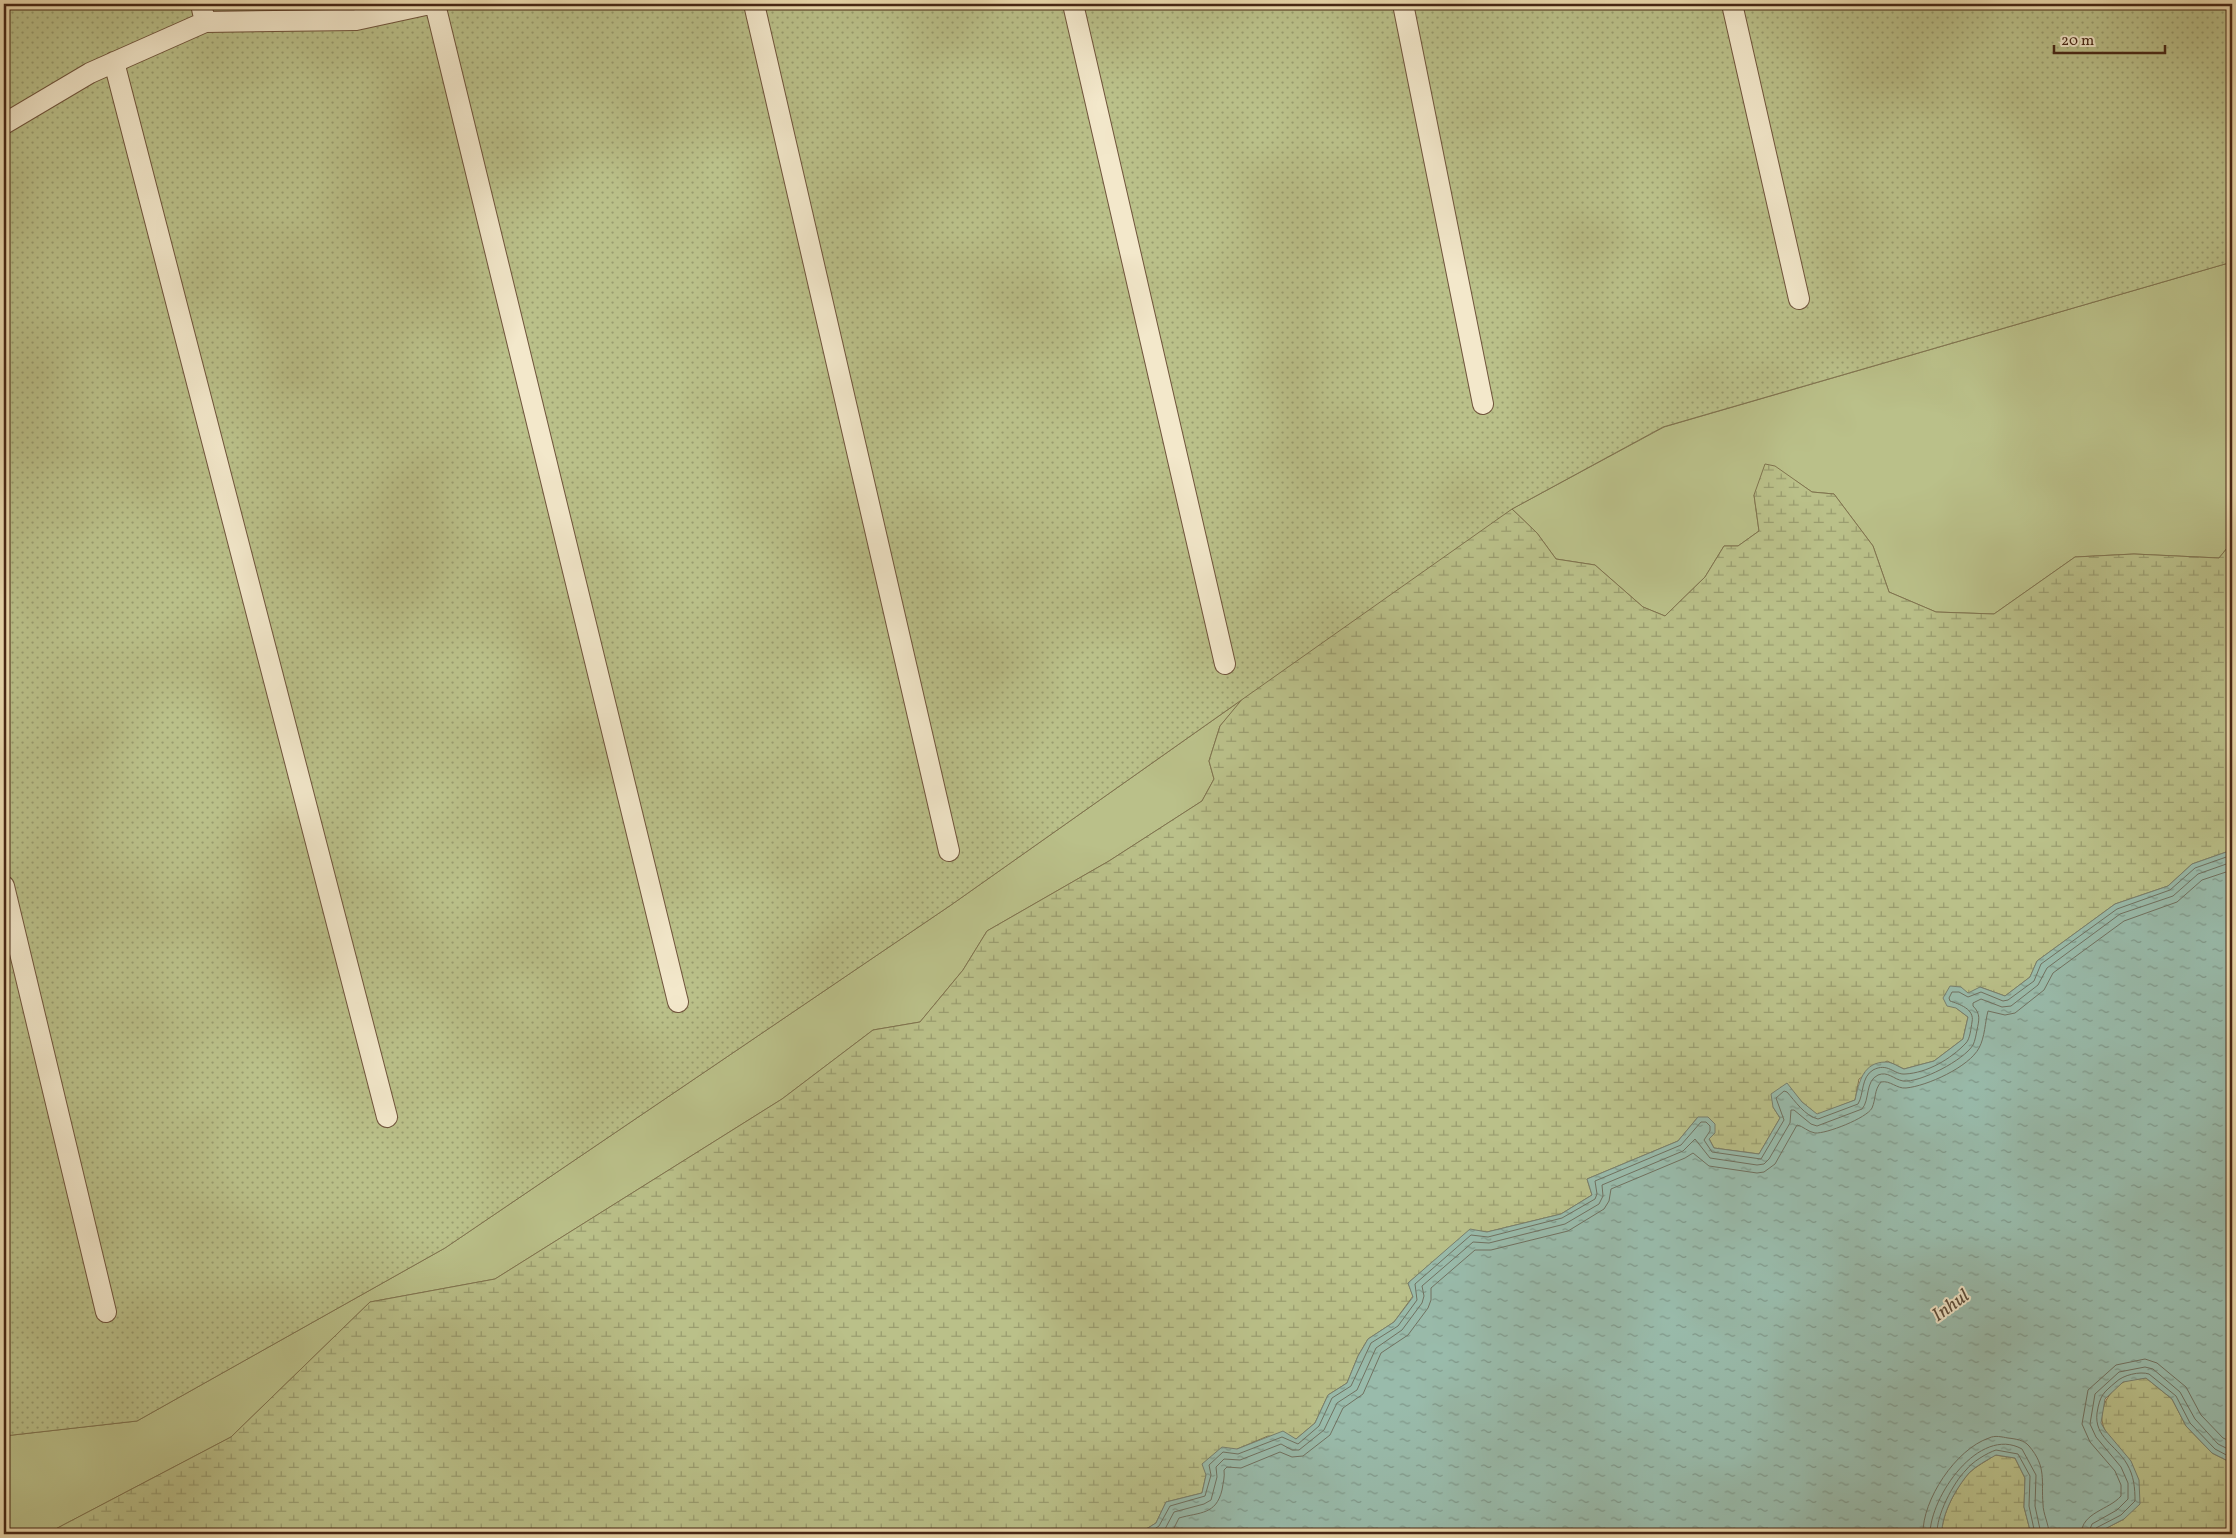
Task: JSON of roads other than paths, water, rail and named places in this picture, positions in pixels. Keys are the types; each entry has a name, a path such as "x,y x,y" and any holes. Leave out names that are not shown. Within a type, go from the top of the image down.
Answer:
{"lane":[{"path":"4,124 90,74 203,13 356,20 430,4"},
{"path":"435,4 678,1002"},
{"path":"754,4 949,851"},
{"path":"1073,4 1225,664"},
{"path":"1403,4 1483,404"},
{"path":"1732,4 1799,299"},
{"path":"114,62 387,1117"},
{"path":"4,886 106,1312"}],"water":[{"name":"Inhul","path":"2232,850 2232,1463 2212,1453 2186,1426 2172,1399 2146,1378 2123,1382 2105,1399 2101,1423 2131,1461 2139,1480 2140,1504 2124,1519 2095,1534 2031,1534 2024,1507 2025,1478 2015,1458 1996,1455 1972,1470 1959,1486 1947,1510 1942,1534 1138,1534 1156,1523 1166,1502 1202,1493 1206,1475 1202,1464 1222,1447 1237,1449 1283,1431 1296,1439 1315,1423 1328,1395 1347,1383 1358,1356 1368,1339 1394,1322 1413,1297 1408,1283 1470,1229 1487,1232 1561,1214 1592,1195 1587,1179 1678,1141 1698,1117 1708,1117 1715,1124 1715,1133 1709,1139 1714,1148 1759,1154 1780,1118 1773,1107 1771,1094 1787,1083 1802,1102 1817,1114 1855,1100 1863,1074 1872,1065 1888,1062 1904,1069 1934,1061 1963,1039 1968,1017 1956,1008 1947,1006 1943,998 1950,986 1961,987 1968,993 1980,987 2005,996 2030,977 2037,961 2115,904 2168,886 2192,864"}]}
